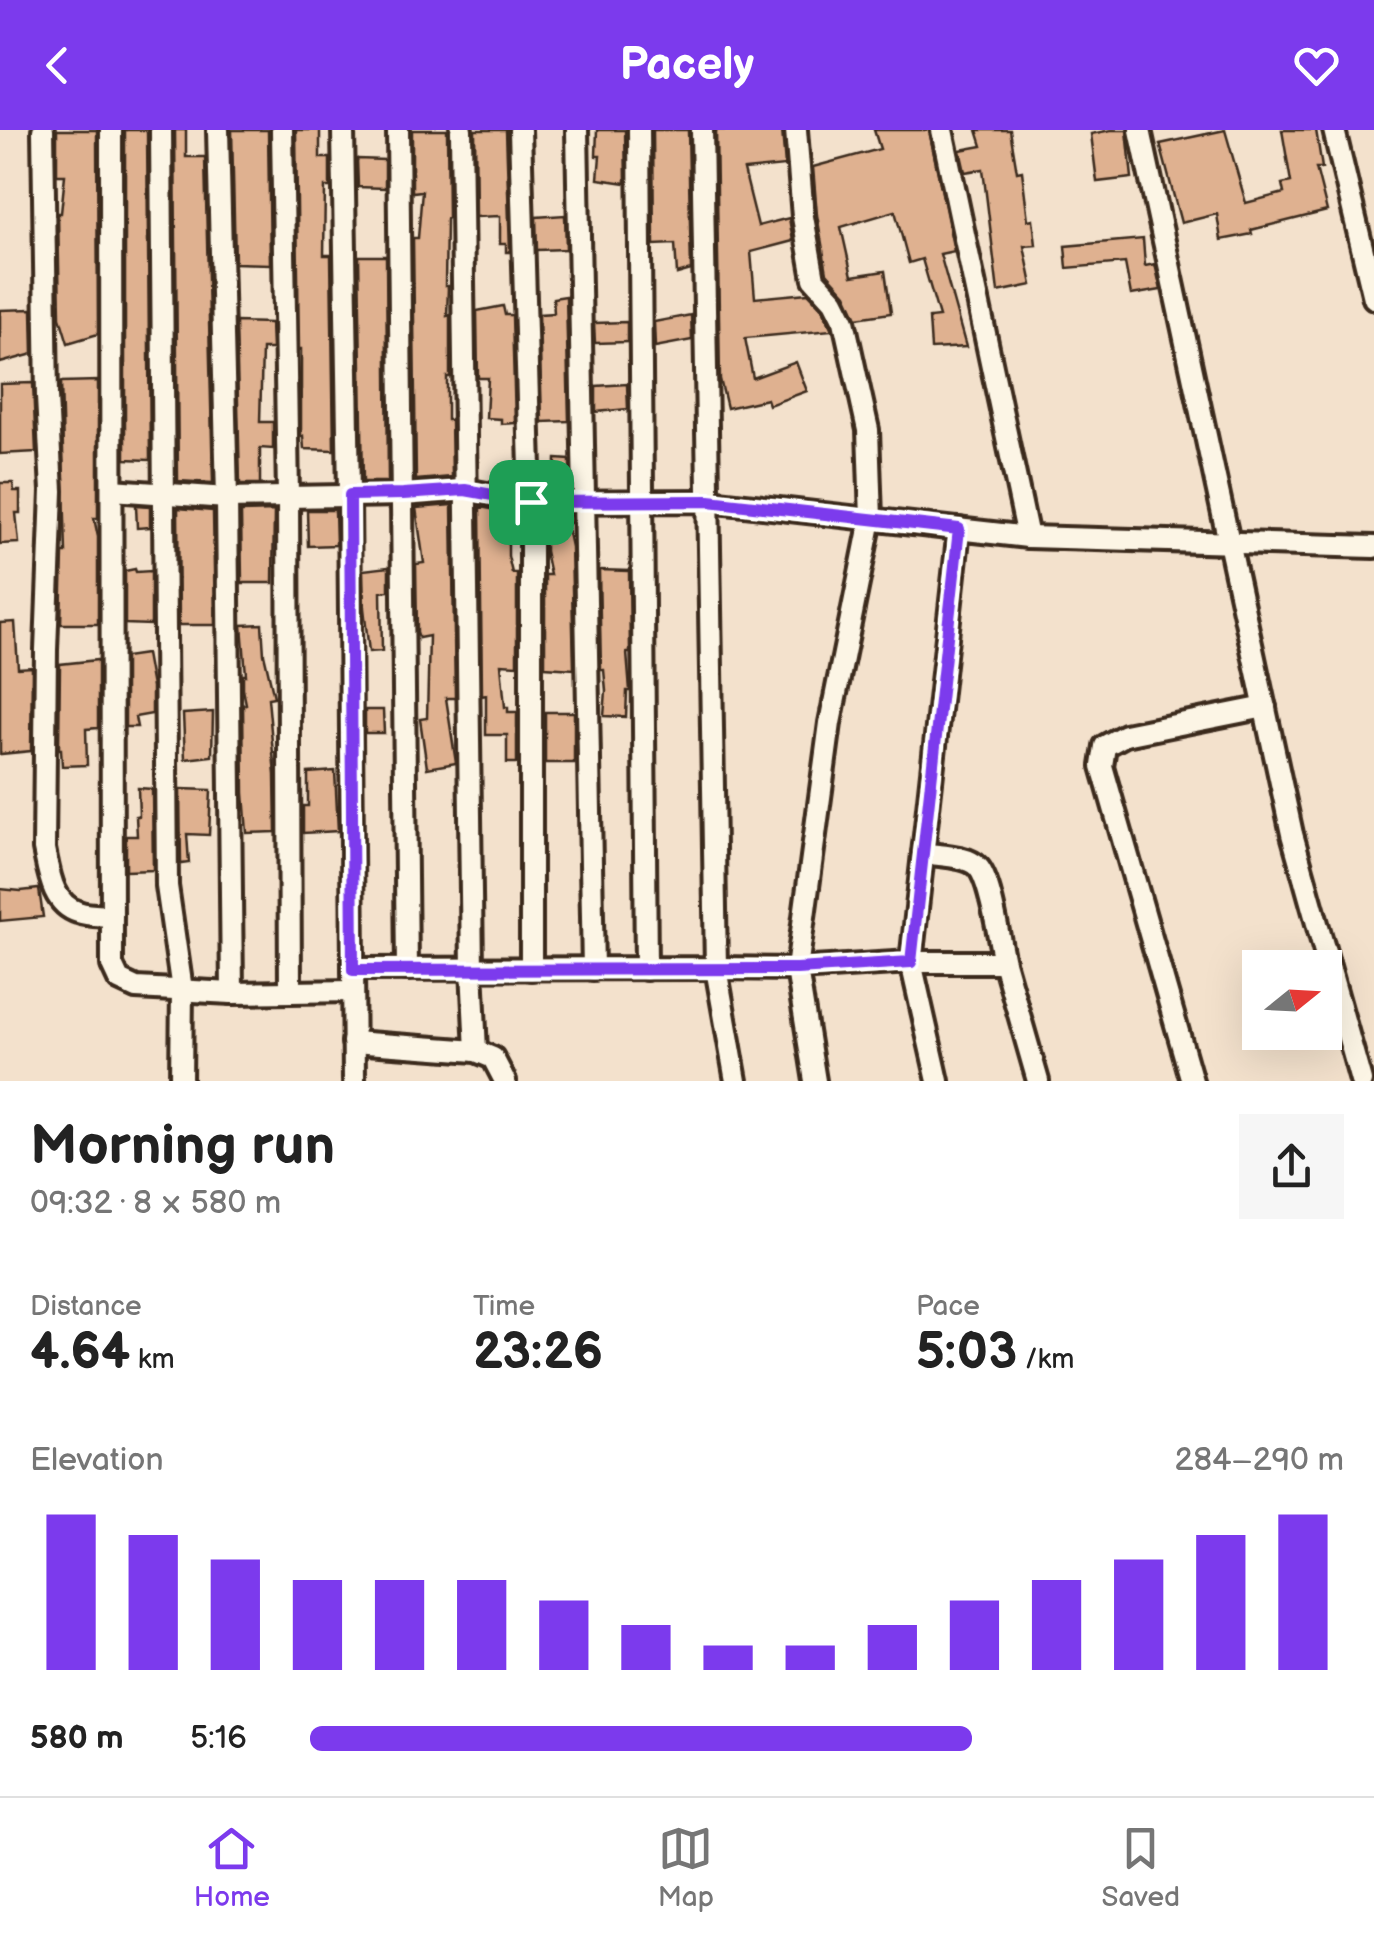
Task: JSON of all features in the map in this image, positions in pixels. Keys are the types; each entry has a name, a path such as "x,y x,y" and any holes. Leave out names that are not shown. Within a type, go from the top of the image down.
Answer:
{"street":[{"path":"44,130 52,491 44,849 60,900 77,912 112,916"},
{"path":"112,130 112,964 119,980 136,988 290,992 407,969 797,969 911,962 1004,962"},
{"path":"161,130 167,886 182,990 181,1081"},
{"path":"218,130 227,498 232,993"},
{"path":"282,130 290,992"},
{"path":"342,130 350,495 354,1081"},
{"path":"398,130 407,969"},
{"path":"461,130 476,1050"},
{"path":"520,130 531,502 531,969"},
{"path":"577,130 594,969"},
{"path":"640,130 646,968"},
{"path":"702,130 716,968 736,1081"},
{"path":"796,130 803,218 814,279 834,300 844,321 868,430 871,519 830,722 797,969 815,1081"},
{"path":"942,130 1028,537"},
{"path":"1140,130 1292,834 1361,1081"},
{"path":"1334,130 1374,298"},
{"path":"112,490 227,498 465,490 531,502 709,501 1028,537 1374,546"},
{"path":"938,1081 911,962 959,529"},
{"path":"1192,1081 1102,766 1104,746 1125,735 1265,707"},
{"path":"923,853 965,860 978,867 987,886 1038,1081"},
{"path":"353,1042 476,1050 493,1058 505,1081"}],"building":[{"path":"57,130 97,130 98,334 68,343 60,317 58,213 65,175 57,175"},
{"path":"125,130 147,130 150,460 125,459"},
{"path":"175,130 186,130 186,157 205,157 213,483 178,481"},
{"path":"232,130 268,130 270,264 235,263"},
{"path":"296,130 320,130 320,158 330,158 330,187 325,187 324,255 331,255 334,450 304,449 301,437"},
{"path":"412,130 447,130 445,286 447,316 450,315 447,420 451,420 452,477 416,480 413,238 418,238 422,191 412,192"},
{"path":"475,130 506,130 510,252 506,252 506,244 500,244 500,216 476,217"},
{"path":"597,130 625,130 626,183 598,179"},
{"path":"653,130 688,130 691,270 677,274 675,244 654,245"},
{"path":"716,130 782,130 785,166 744,170 758,226 789,218 793,241 751,252 755,298 808,293 823,309 832,330 745,338 753,378 796,362 807,391 769,405 767,399 727,408 720,379"},
{"path":"874,130 929,130 954,251 940,254 966,347 931,349 929,318 939,317 922,259 909,263 895,211 841,227 852,276 885,271 891,313 857,318 846,294 827,273 813,167 880,149"},
{"path":"977,130 1010,130 1017,172 1022,171 1028,220 1033,219 1036,245 1024,246 1032,285 998,292 983,169 965,172 960,150 982,146"},
{"path":"1127,130 1132,178 1097,182 1091,134"},
{"path":"1225,130 1246,203 1284,193 1282,184 1291,182 1282,130 1316,130 1322,168 1316,168 1327,211 1221,240 1217,214 1181,223 1160,144"},
{"path":"357,159 385,160 385,188 358,187"},
{"path":"565,215 566,249 537,250 536,217"},
{"path":"1143,239 1145,266 1155,264 1161,290 1131,295 1125,263 1067,268 1065,246"},
{"path":"359,256 386,256 388,482 363,482"},
{"path":"566,296 569,421 542,422 539,314 554,313 553,298"},
{"path":"503,306 505,315 512,315 515,423 501,424 501,419 486,418 488,378 478,378 477,311"},
{"path":"32,309 33,354 0,363 0,310"},
{"path":"691,315 692,340 655,347 654,322"},
{"path":"236,322 271,323 272,349 262,349 260,422 273,422 273,449 260,448 260,484 240,484"},
{"path":"627,322 627,342 595,343 594,323"},
{"path":"98,381 98,518 94,518 98,537 98,624 61,624 66,553 61,382"},
{"path":"33,383 36,452 0,454 0,384"},
{"path":"627,384 628,409 596,412 596,386"},
{"path":"556,459 570,460 570,488 555,488"},
{"path":"0,483 13,483 14,491 20,491 20,513 16,513 19,543 0,544"},
{"path":"136,505 150,506 150,527 137,528"},
{"path":"452,505 455,698 446,698 456,763 427,768 420,719 427,718 429,636 419,638 417,632 416,564 424,563 416,508"},
{"path":"480,507 508,512 508,556 512,573 517,573 517,665 501,664 505,707 508,712 517,712 517,763 507,763 507,735 486,735"},
{"path":"178,508 213,511 215,625 179,625"},
{"path":"307,510 335,510 336,545 308,546"},
{"path":"274,511 273,583 242,583 241,512"},
{"path":"545,516 571,516 571,523 566,523 571,547 574,669 545,667 545,575 550,575"},
{"path":"389,567 389,591 381,592 382,651 369,652 363,570"},
{"path":"599,570 629,571 630,691 626,717 604,716"},
{"path":"125,571 151,571 151,625 125,624"},
{"path":"15,622 18,668 32,667 31,751 0,754 0,623"},
{"path":"262,624 274,697 268,698 276,832 247,833 242,625"},
{"path":"146,654 152,714 135,717 137,727 125,727 125,657"},
{"path":"98,660 98,728 86,729 87,765 62,766 60,664"},
{"path":"365,710 383,710 384,733 365,733"},
{"path":"213,712 212,756 185,759 183,714"},
{"path":"545,712 574,712 574,763 545,763"},
{"path":"335,771 338,831 303,833 308,773"},
{"path":"138,788 152,789 153,870 126,871 126,836 137,836"},
{"path":"180,789 211,790 209,835 187,834 189,863 181,864"},
{"path":"0,889 39,889 43,917 0,921"}],"route":[{"path":"465,490 531,502 709,501 959,529 911,962 797,969 353,970 350,495 465,490"}]}
